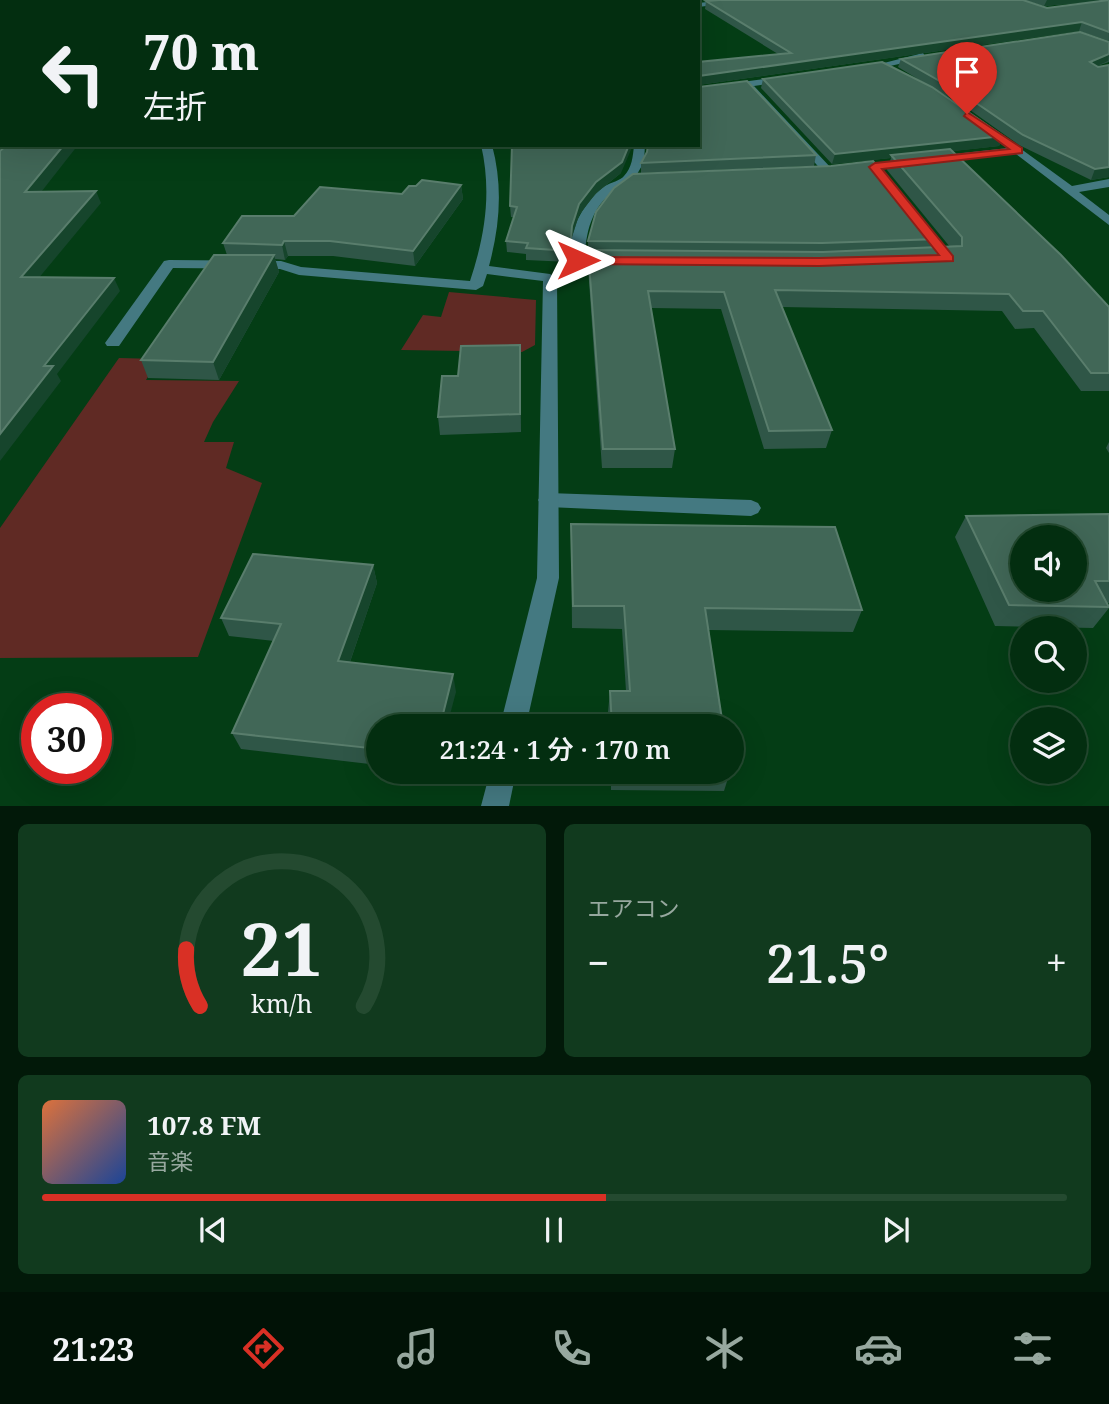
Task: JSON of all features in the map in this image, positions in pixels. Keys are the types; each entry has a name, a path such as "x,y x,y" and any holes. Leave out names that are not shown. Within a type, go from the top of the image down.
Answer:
{"street":[{"path":"700,5 753,0"},
{"path":"902,76 876,66 929,56"},
{"path":"700,91 798,77"},
{"path":"749,84 783,118 821,172 879,172 1019,150"},
{"path":"1001,138 1109,221"},
{"path":"113,343 169,264 281,265 299,271 476,286 482,268 495,197 491,160 487,147"},
{"path":"631,261 578,260 580,228 593,205 606,192 635,179 640,147"},
{"path":"1071,190 1109,183"},
{"path":"482,268 550,278 548,578 516,714"},
{"path":"548,500 751,508"},
{"path":"495,806 500,784"}],"shaded area":[{"path":"449,292 536,300 535,345 522,352 401,350 423,315 441,317"},
{"path":"119,358 159,359 146,380 239,381 213,422 204,442 234,442 226,468 262,483 198,657 0,658 0,528"}],"building":[{"path":"1023,0 1047,8 1109,0 1109,32 1082,22 700,76 700,62 791,53 706,1"},
{"path":"1080,32 1109,42 1109,54 1090,62 1098,67 1109,65 1109,167 1095,169 1023,135 966,96 901,59"},
{"path":"882,62 932,87 1003,136 835,154 763,79"},
{"path":"747,81 816,155 641,163 648,147 700,147 700,87"},
{"path":"5,147 62,147 25,192 96,191 21,277 114,278 44,366 53,366 0,434 0,151"},
{"path":"512,147 628,147 622,162 596,182 579,204 572,226 570,251 526,248 528,243 506,241 517,207 510,206"},
{"path":"950,149 1061,255 1109,307 1109,373 1091,373 1043,311 1023,311 1009,294 775,290 832,430 769,431 724,292 648,291 675,449 603,449 588,250 823,252 962,246 962,237 891,155"},
{"path":"873,161 938,239 822,243 588,241 596,212 614,188 633,174 831,166"},
{"path":"422,180 461,185 413,251 330,241 284,241 282,245 223,243 242,216 294,216 320,187 402,194 409,186 416,186"},
{"path":"214,255 274,255 213,362 141,360"},
{"path":"520,345 520,414 438,417 442,376 458,376 461,346"},
{"path":"1109,514 1109,581 1095,581 1109,607 1009,605 966,516"},
{"path":"571,524 835,527 862,610 705,608 721,714 611,714 610,691 630,691 624,606 573,606"},
{"path":"253,554 373,565 338,661 453,674 443,714 366,714 366,748 232,733 281,624 221,618"}],"route":[{"path":"578,260 819,262 949,258 875,167 1019,150 967,114"}]}
